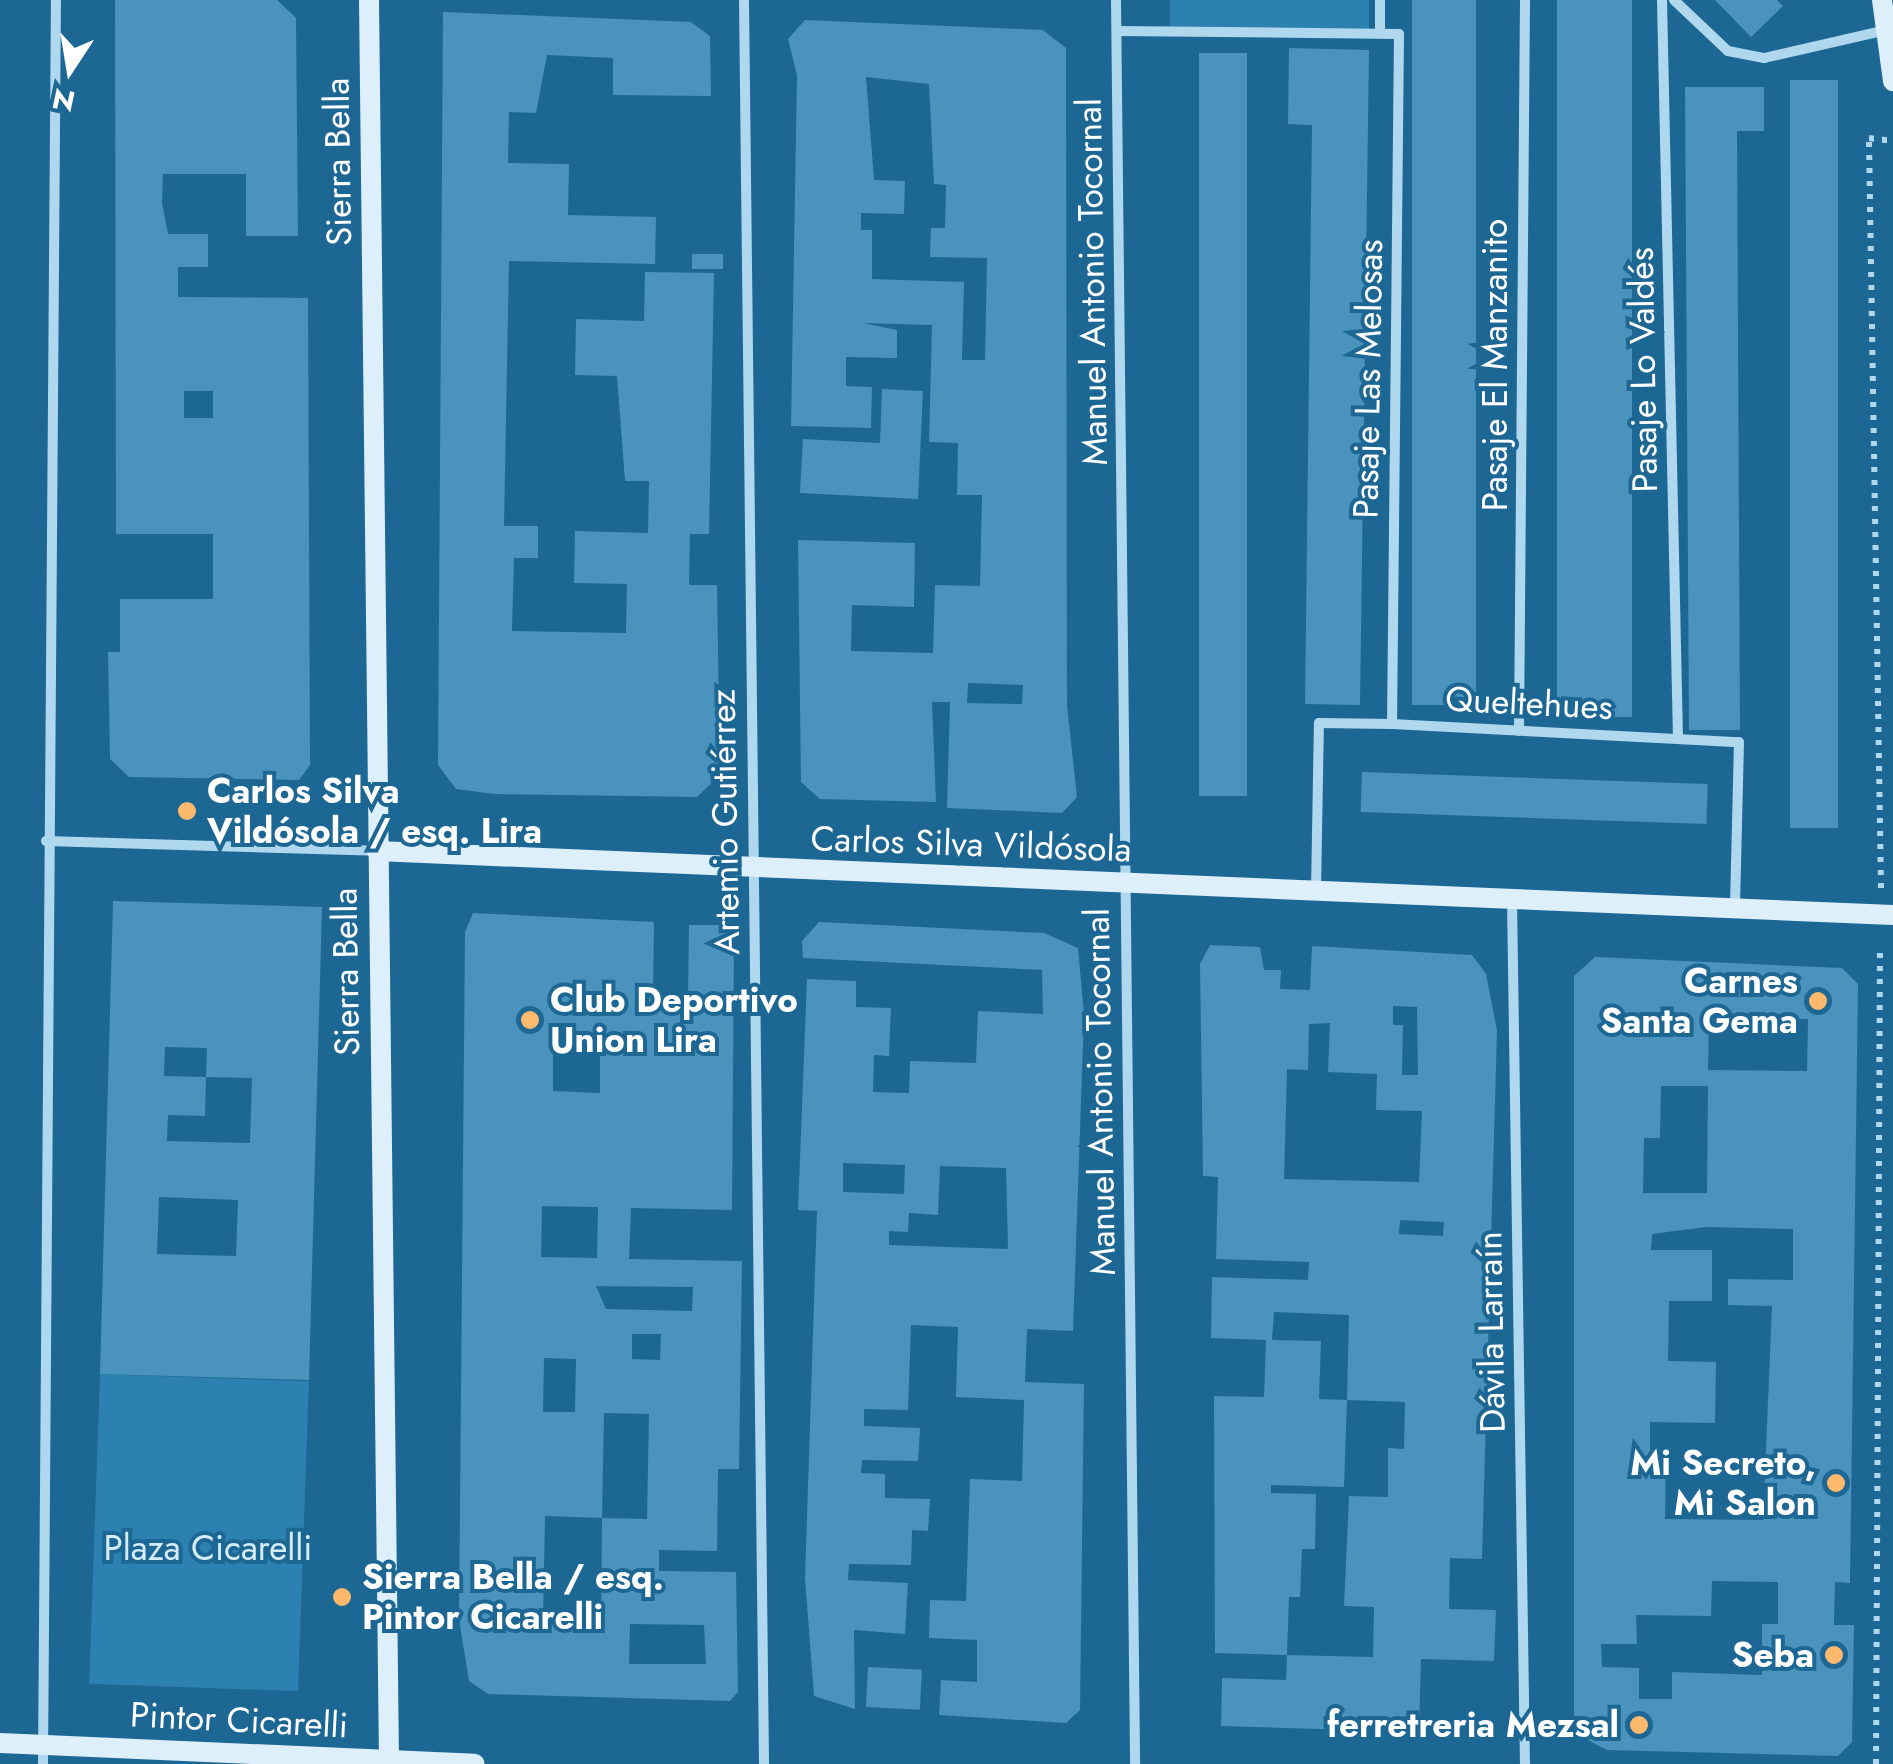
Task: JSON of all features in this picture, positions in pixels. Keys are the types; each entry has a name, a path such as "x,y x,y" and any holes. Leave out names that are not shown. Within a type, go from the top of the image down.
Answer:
{"street":[{"path":"43,1754 46,841 56,0"},
{"name":"Sierra Bella","path":"369,0 389,1762"},
{"name":"Artemio Gutiérrez","path":"744,0 764,1764"},
{"name":"Manuel Antonio Tocornal","path":"1116,0 1135,1764"},
{"path":"1117,31 1380,34 1380,0"},
{"name":"Pasaje El Manzanito","path":"1519,731 1525,0"},
{"name":"Pasaje Lo Valdés","path":"1662,0 1678,738"},
{"path":"1674,0 1728,51 1764,58 1887,30"},
{"path":"1882,0 1893,81"},
{"name":"Pasaje Las Melosas","path":"1380,34 1399,34 1392,724"},
{"name":"Queltehues","path":"1316,891 1319,722 1392,724 1738,742 1735,909"},
{"name":"Carlos Silva Vildósola","path":"46,841 376,851 1893,915"},
{"name":"Dávila Larraín","path":"1512,900 1526,1764"},
{"name":"Pintor Cicarelli","path":"0,1742 43,1754 475,1764"}],"green space":[{"path":"1170,0 1369,0 1369,36 1170,36"},
{"name":"Plaza Cicarelli","path":"100,1374 309,1381 298,1691 89,1684"}],"building":[{"path":"115,0 277,0 296,18 298,236 246,236 246,174 163,174 162,203 168,234 208,234 208,267 178,267 178,297 308,298 310,765 299,780 129,777 110,759 108,652 120,652 120,599 213,599 213,534 116,534","holes":["184,391 213,391 213,418 184,418"]},
{"path":"1412,0 1476,0 1476,705 1412,705"},
{"path":"1557,0 1632,0 1632,717 1557,717"},
{"path":"1715,0 1777,0 1783,6 1751,37"},
{"path":"443,12 691,22 710,36 711,96 613,95 613,58 547,55 536,113 509,112 508,163 569,164 568,215 656,217 655,264 509,261 504,526 538,526 538,558 514,558 512,631 626,633 627,584 574,583 575,531 648,533 649,481 625,481 617,376 575,375 576,319 644,321 645,272 714,273 709,534 690,534 689,585 717,585 720,775 697,797 494,794 456,789 438,765"},
{"path":"805,20 1043,30 1066,48 1067,705 1077,797 1062,813 947,808 950,702 932,702 936,802 820,799 801,782 798,540 915,543 914,607 852,605 851,651 933,653 935,585 980,586 982,495 957,495 958,443 929,442 932,325 863,323 897,330 897,358 846,357 846,386 872,387 871,428 791,426 797,75 788,39","holes":["866,77 929,84 934,184 946,185 945,228 931,228 930,257 987,258 985,360 962,360 964,282 872,279 872,230 861,230 861,213 904,214 905,181 874,180","968,683 1023,685 1022,704 967,703"]},
{"path":"1289,48 1369,50 1360,705 1305,704 1312,125 1288,124"},
{"path":"1199,53 1247,53 1247,796 1199,796"},
{"path":"1790,80 1838,80 1838,828 1790,828"},
{"path":"1685,87 1764,87 1764,131 1737,131 1740,730 1689,730"},
{"path":"692,254 723,254 723,269 692,269"},
{"path":"882,389 923,391 918,499 800,493 803,439 880,443"},
{"path":"1362,772 1708,784 1706,824 1361,812"},
{"path":"113,901 322,907 309,1380 100,1374","holes":["165,1047 207,1048 206,1077 164,1076","206,1077 252,1078 250,1143 167,1141 168,1115 205,1116","159,1197 238,1200 236,1256 157,1254"]},
{"path":"473,913 654,922 653,998 688,998 689,925 721,925 734,941 732,1210 631,1208 629,1259 742,1261 739,1469 718,1469 717,1551 659,1550 659,1571 736,1572 738,1692 730,1701 488,1694 469,1681 459,1620 465,932","holes":["553,1044 600,1045 600,1093 553,1091","542,1206 598,1207 597,1258 541,1257","596,1286 693,1287 692,1311 606,1309","632,1334 661,1334 660,1360 632,1359","544,1358 576,1359 575,1412 543,1412","604,1413 649,1414 647,1519 602,1518","545,1516 602,1518 601,1623 543,1622","630,1624 704,1625 706,1664 629,1664"]},
{"path":"819,922 1044,933 1078,948 1084,1015 1073,1331 1027,1329 1025,1382 1084,1384 1080,1710 1066,1723 939,1715 941,1680 977,1682 977,1640 929,1638 930,1600 966,1601 970,1479 1022,1481 1024,1400 956,1397 958,1327 911,1325 908,1410 864,1409 864,1426 920,1428 918,1461 862,1460 861,1473 885,1474 885,1498 930,1499 928,1531 912,1530 911,1565 849,1564 848,1580 908,1583 905,1634 854,1630 855,1709 814,1696 805,1578 817,1211 798,1210 807,979 856,981 856,1007 891,1008 889,1056 874,1055 873,1092 909,1093 910,1061 976,1063 978,1011 1043,1014 1042,970 803,958 802,941","holes":["843,1163 905,1165 904,1194 843,1192","940,1166 1006,1168 1008,1249 889,1245 889,1231 908,1232 909,1213 938,1215"]},
{"path":"1210,945 1260,947 1264,970 1281,970 1280,989 1310,990 1312,946 1472,955 1486,974 1497,1030 1482,1559 1450,1558 1449,1609 1496,1610 1494,1661 1421,1659 1419,1732 1221,1726 1222,1678 1286,1680 1287,1655 1215,1653 1214,1396 1264,1397 1266,1340 1211,1338 1212,1277 1308,1280 1309,1262 1216,1259 1218,1177 1203,1176 1200,964","holes":["1393,1006 1417,1007 1418,1075 1402,1075 1403,1025 1393,1025","1330,1023 1328,1072 1377,1074 1376,1110 1422,1111 1419,1182 1284,1179 1287,1069 1308,1070 1309,1024","1400,1220 1444,1222 1443,1236 1399,1234","1274,1312 1349,1315 1347,1400 1319,1399 1321,1341 1272,1340","1347,1400 1405,1402 1404,1449 1388,1448 1388,1497 1349,1496 1344,1606 1374,1607 1373,1657 1287,1655 1289,1597 1300,1597 1302,1549 1315,1549 1316,1494 1271,1493 1271,1485 1344,1487"]},
{"path":"1595,957 1842,968 1858,984 1850,1583 1835,1582 1834,1625 1854,1625 1852,1742 1838,1756 1607,1750 1574,1733 1574,976","holes":["1709,1017 1808,1019 1807,1071 1708,1070","1661,1086 1708,1086 1707,1193 1643,1193 1644,1138 1660,1138","1706,1227 1793,1229 1793,1280 1728,1279 1728,1305 1772,1306 1763,1520 1665,1519 1666,1451 1650,1451 1650,1422 1715,1423 1716,1362 1668,1361 1669,1301 1712,1301 1712,1250 1651,1250 1652,1234","1712,1581 1778,1582 1778,1624 1762,1624 1762,1675 1672,1672 1672,1699 1639,1699 1639,1668 1602,1667 1601,1644 1637,1644 1636,1615 1711,1616"]},
{"path":"868,1667 922,1670 920,1710 866,1707"}],"place":[{"name":"Carlos Silva Vildósola / esq. Lira","path":"187,811"},
{"name":"Carnes Santa Gema","path":"1818,1001"},
{"name":"Club Deportivo Union Lira","path":"530,1020"},
{"name":"Mi Secreto, Mi Salon","path":"1836,1483"},
{"name":"Sierra Bella / esq. Pintor Cicarelli","path":"342,1597"},
{"name":"Seba","path":"1834,1655"},
{"name":"ferretreria Mezsal","path":"1639,1725"}]}
